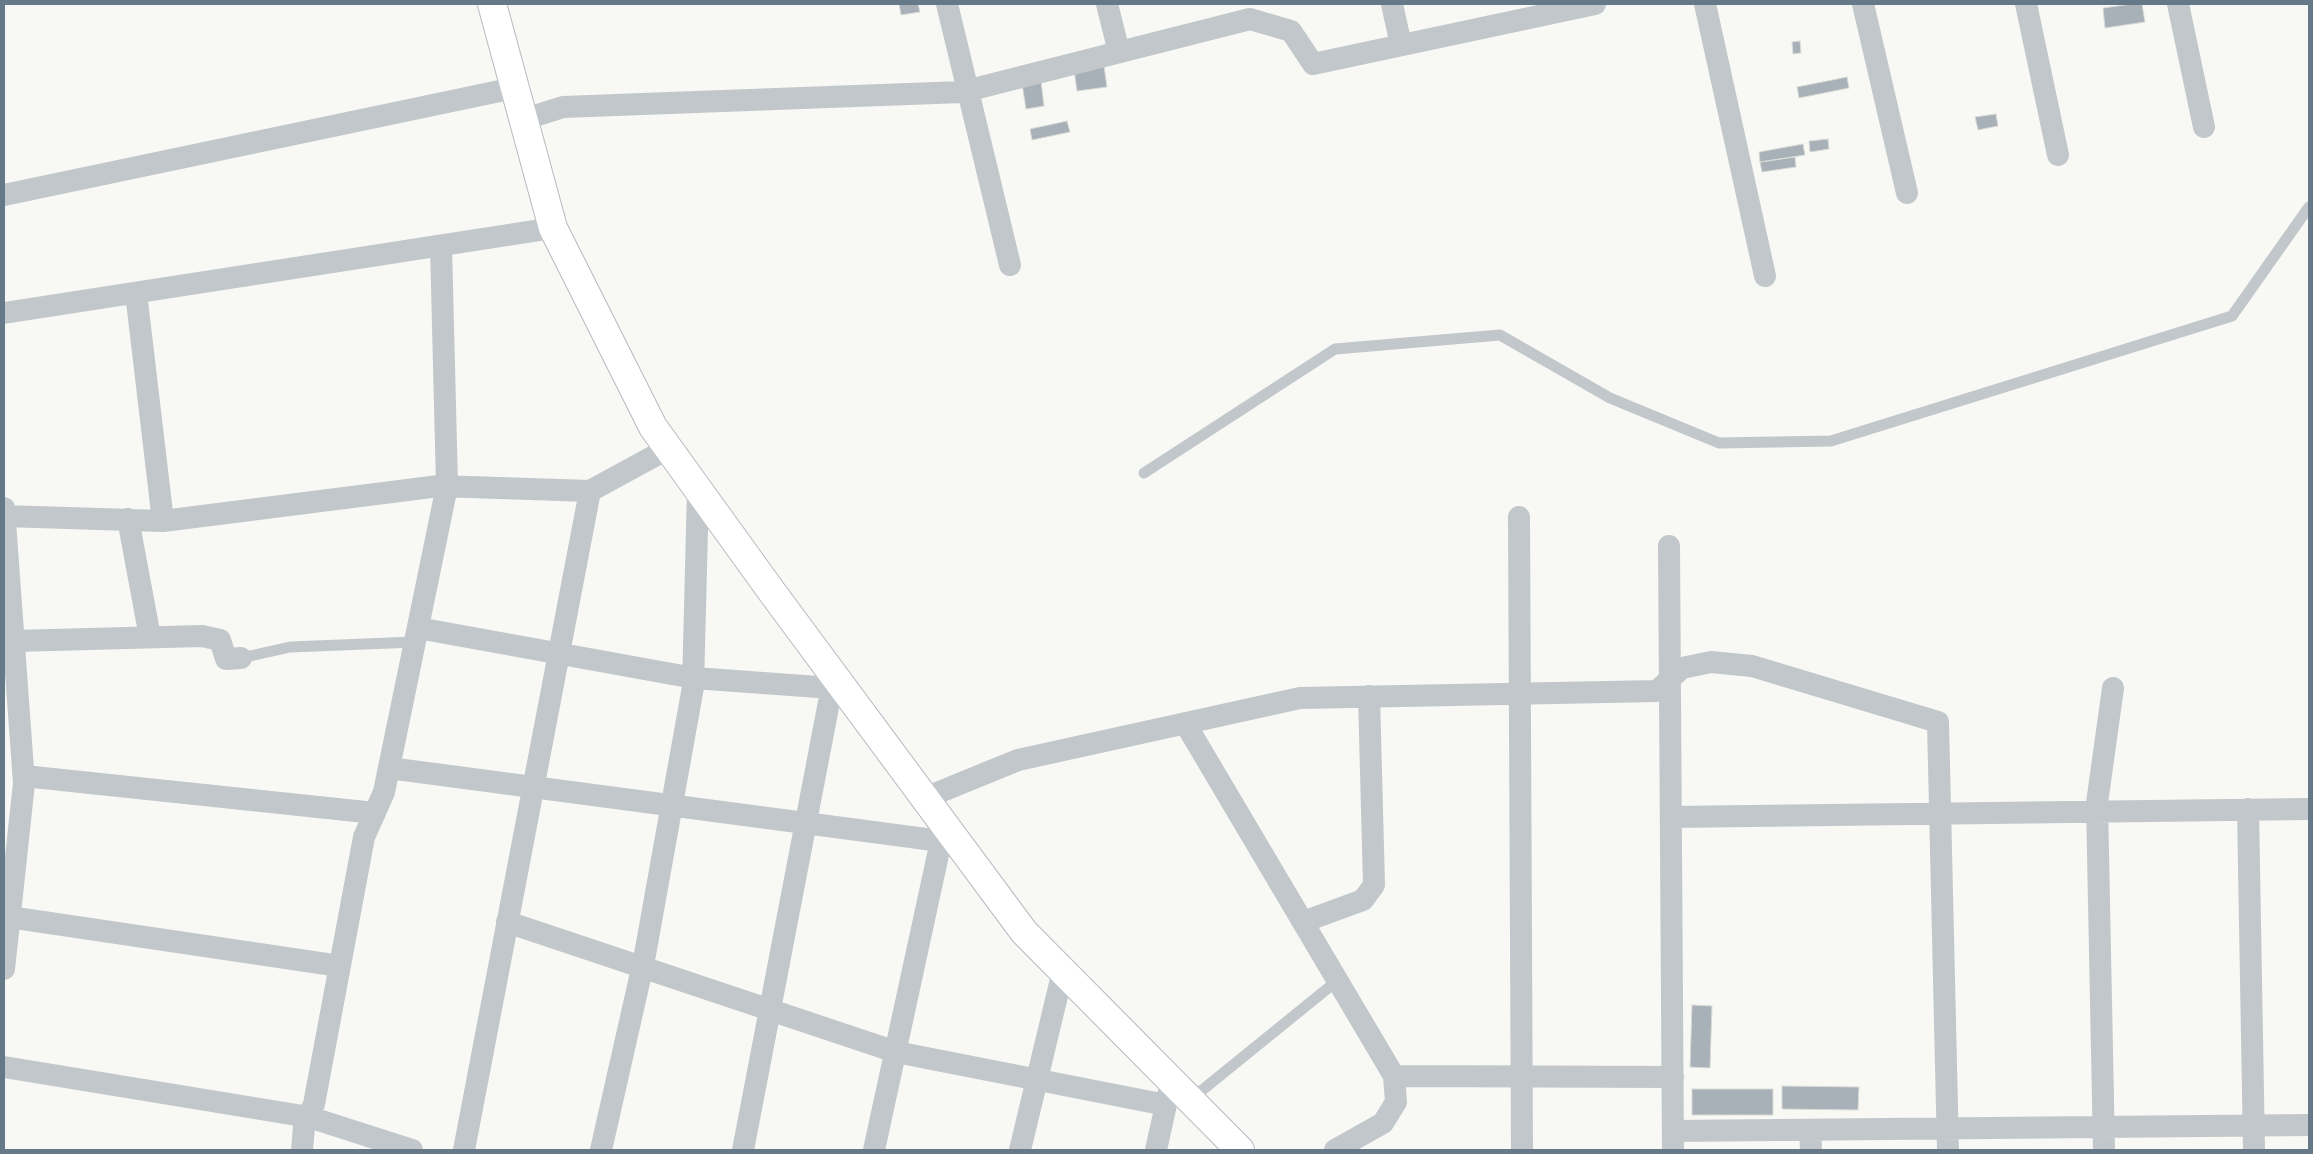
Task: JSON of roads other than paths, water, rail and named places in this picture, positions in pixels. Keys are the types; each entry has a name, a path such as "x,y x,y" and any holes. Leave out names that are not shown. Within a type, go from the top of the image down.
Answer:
{"street":[{"path":"492,4 522,120 553,228 653,427 833,682 925,798 944,834 1024,932 1063,971 1176,1095 1240,1150"},
{"path":"947,4 1010,265"},
{"path":"1107,4 1119,52"},
{"path":"1392,4 1401,45"},
{"path":"522,120 562,107 968,90 1119,52 1248,11 1291,31 1313,64 1556,8 1595,4"},
{"path":"1706,4 1765,276"},
{"path":"1863,4 1907,193"},
{"path":"2026,4 2058,155"},
{"path":"2178,4 2204,127"},
{"path":"4,195 514,88"},
{"path":"4,313 553,228"},
{"path":"302,1150 304,1127 314,1104 364,837 384,792 447,486 441,246"},
{"path":"136,293 164,521"},
{"path":"4,516 164,521 447,486 590,491 669,448"},
{"path":"601,1150 642,967 694,678 698,489"},
{"path":"464,1150 590,491"},
{"path":"4,508 14,641 10,678 24,776 4,969"},
{"path":"1519,517 1522,1150"},
{"path":"128,520 150,637"},
{"path":"1669,546 1673,1141 1948,1139 2103,1127 2309,1125"},
{"path":"416,635 558,653 694,678 833,682"},
{"path":"14,641 202,636 220,640 226,659 241,658"},
{"path":"925,798 1018,760 1300,698 1657,691 1682,668 1711,662 1752,666 1938,722 1948,1139"},
{"path":"743,1150 833,682"},
{"path":"2104,1150 2097,811 2113,688"},
{"path":"1303,922 1362,900 1374,885 1369,696"},
{"path":"1186,723 1394,1076 1396,1102 1383,1123 1335,1150"},
{"path":"389,768 806,823 944,834"},
{"path":"24,776 375,813"},
{"path":"1671,817 2309,809"},
{"path":"2248,810 2254,1150"},
{"path":"874,1150 944,834"},
{"path":"9,917 340,966"},
{"path":"507,922 896,1052 1037,1080 1176,1095"},
{"path":"1020,1150 1063,971"},
{"path":"4,1067 309,1117 412,1150"},
{"path":"1394,1076 1673,1077"},
{"path":"1156,1150 1176,1095"}],"lane":[{"path":"1144,473 1335,349 1500,335 1610,398 1720,443 1831,441 2232,316 2309,207"},
{"path":"241,658 290,647 416,635"},
{"path":"1176,1095 1338,980"}]}
